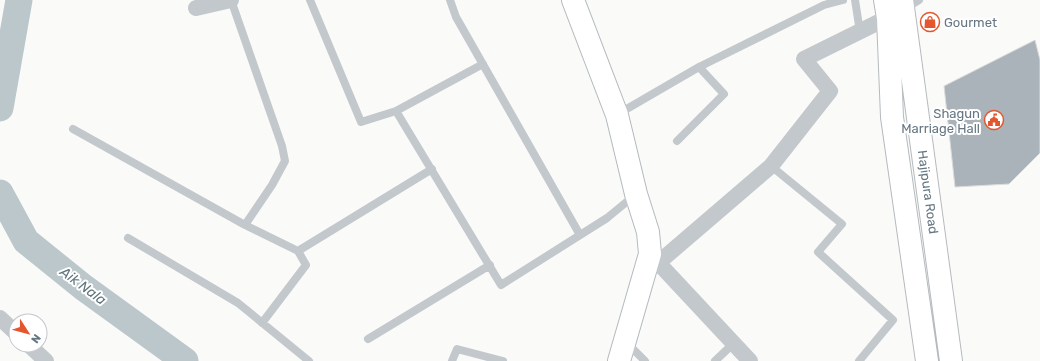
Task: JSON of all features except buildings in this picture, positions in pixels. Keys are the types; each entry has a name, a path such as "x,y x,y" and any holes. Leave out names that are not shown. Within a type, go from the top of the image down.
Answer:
{"main road":[{"path":"573,0 617,115 636,194 648,232 654,258 622,351"},
{"path":"899,5 892,117 927,361"},
{"name":"Hajipura Road","path":"899,5 951,361"}],"street":[{"path":"195,4 231,0"},
{"path":"750,361 654,258 771,166 830,90 804,59 860,32 899,5"},
{"path":"0,318 8,326"},
{"path":"38,353 46,361"}],"lane":[{"path":"231,0 282,146 285,161 272,185 244,225"},
{"path":"310,0 361,122 396,111 483,64"},
{"path":"450,0 456,17 580,235"},
{"path":"617,115 699,67 824,5 843,0"},
{"path":"855,0 860,32"},
{"path":"676,141 724,94 699,67"},
{"path":"396,111 502,285 607,218 636,194"},
{"path":"72,129 244,225 298,251 306,264 262,323"},
{"path":"771,166 842,224 818,252 893,320 859,361"},
{"path":"298,251 432,169"},
{"path":"128,238 238,303 309,361"},
{"path":"368,338 490,265"},
{"path":"715,361 734,343"},
{"path":"452,361 457,349 503,361"},
{"path":"622,351 645,361"}],"waterway":[{"path":"0,108 19,0"},
{"name":"Aik Nala","path":"0,193 26,241 83,287 185,361"}],"place":[{"name":"Gourmet","path":"930,22"},
{"name":"Shagun Marriage Hall","path":"994,120"}]}
